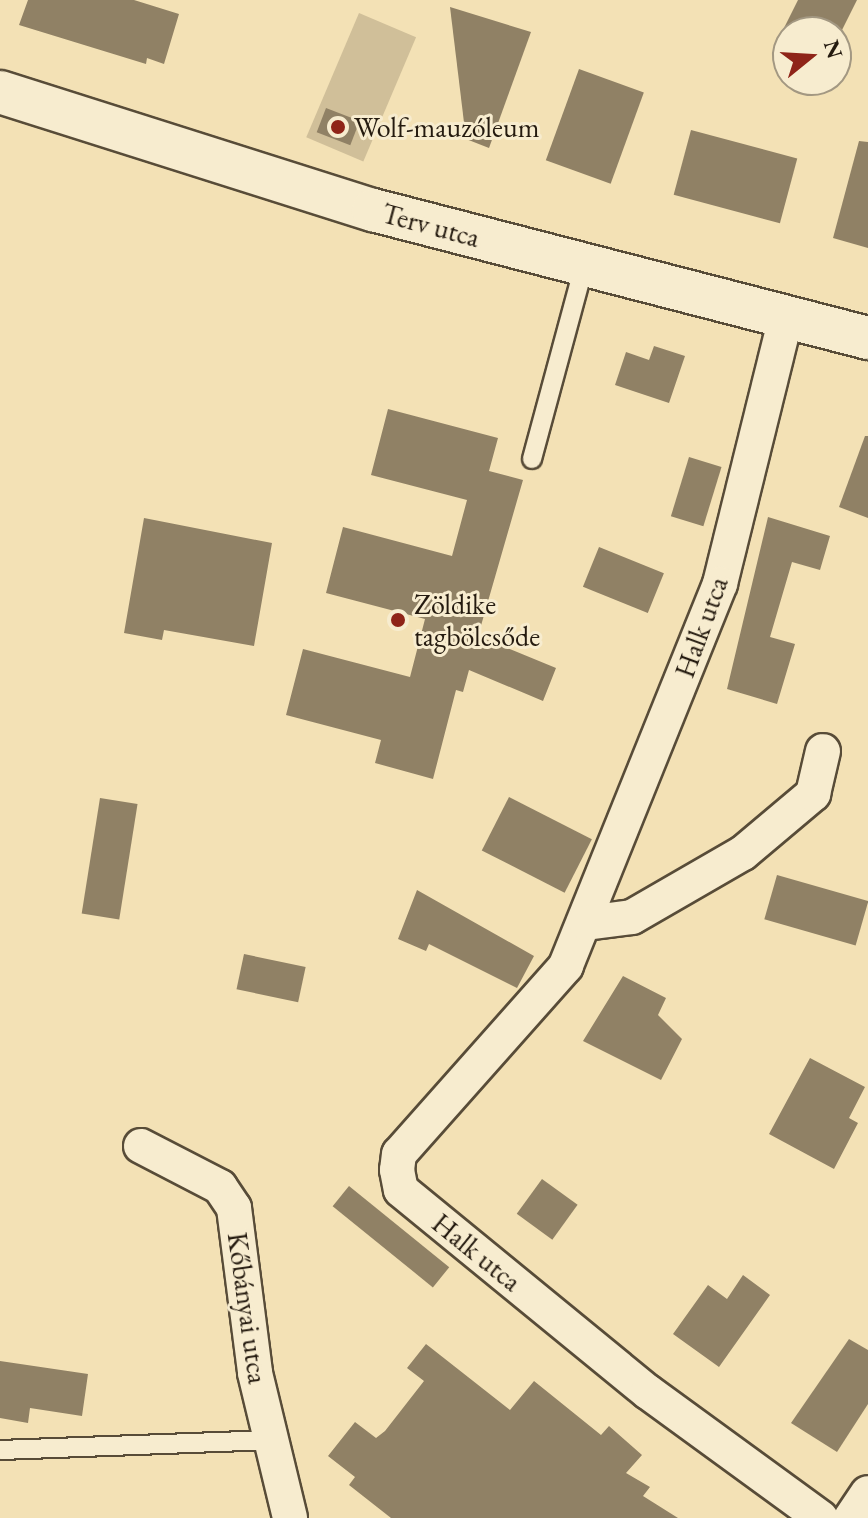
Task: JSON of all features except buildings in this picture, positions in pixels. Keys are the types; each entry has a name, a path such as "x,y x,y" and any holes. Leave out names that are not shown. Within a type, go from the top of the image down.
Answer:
{"street":[{"name":"Terv utca","path":"0,92 358,205 785,321 868,338"},
{"name":"Halk utca","path":"785,321 720,584 586,923 548,993 399,1154 401,1190 648,1392 821,1518"},
{"path":"586,923 632,917 743,853 813,794 823,751"},
{"name":"Kőbányai utca","path":"141,1146 220,1187 234,1208 255,1373 274,1440 290,1518"},
{"path":"851,1518 868,1493"}],"lane":[{"path":"532,459 584,266"},
{"path":"0,1450 274,1440"}],"shaded area":[{"path":"359,13 416,37 363,161 306,137"}],"place":[{"name":"Wolf-mauzóleum","path":"338,127"},
{"name":"Zöldike tagbölcsőde","path":"398,620"}]}
